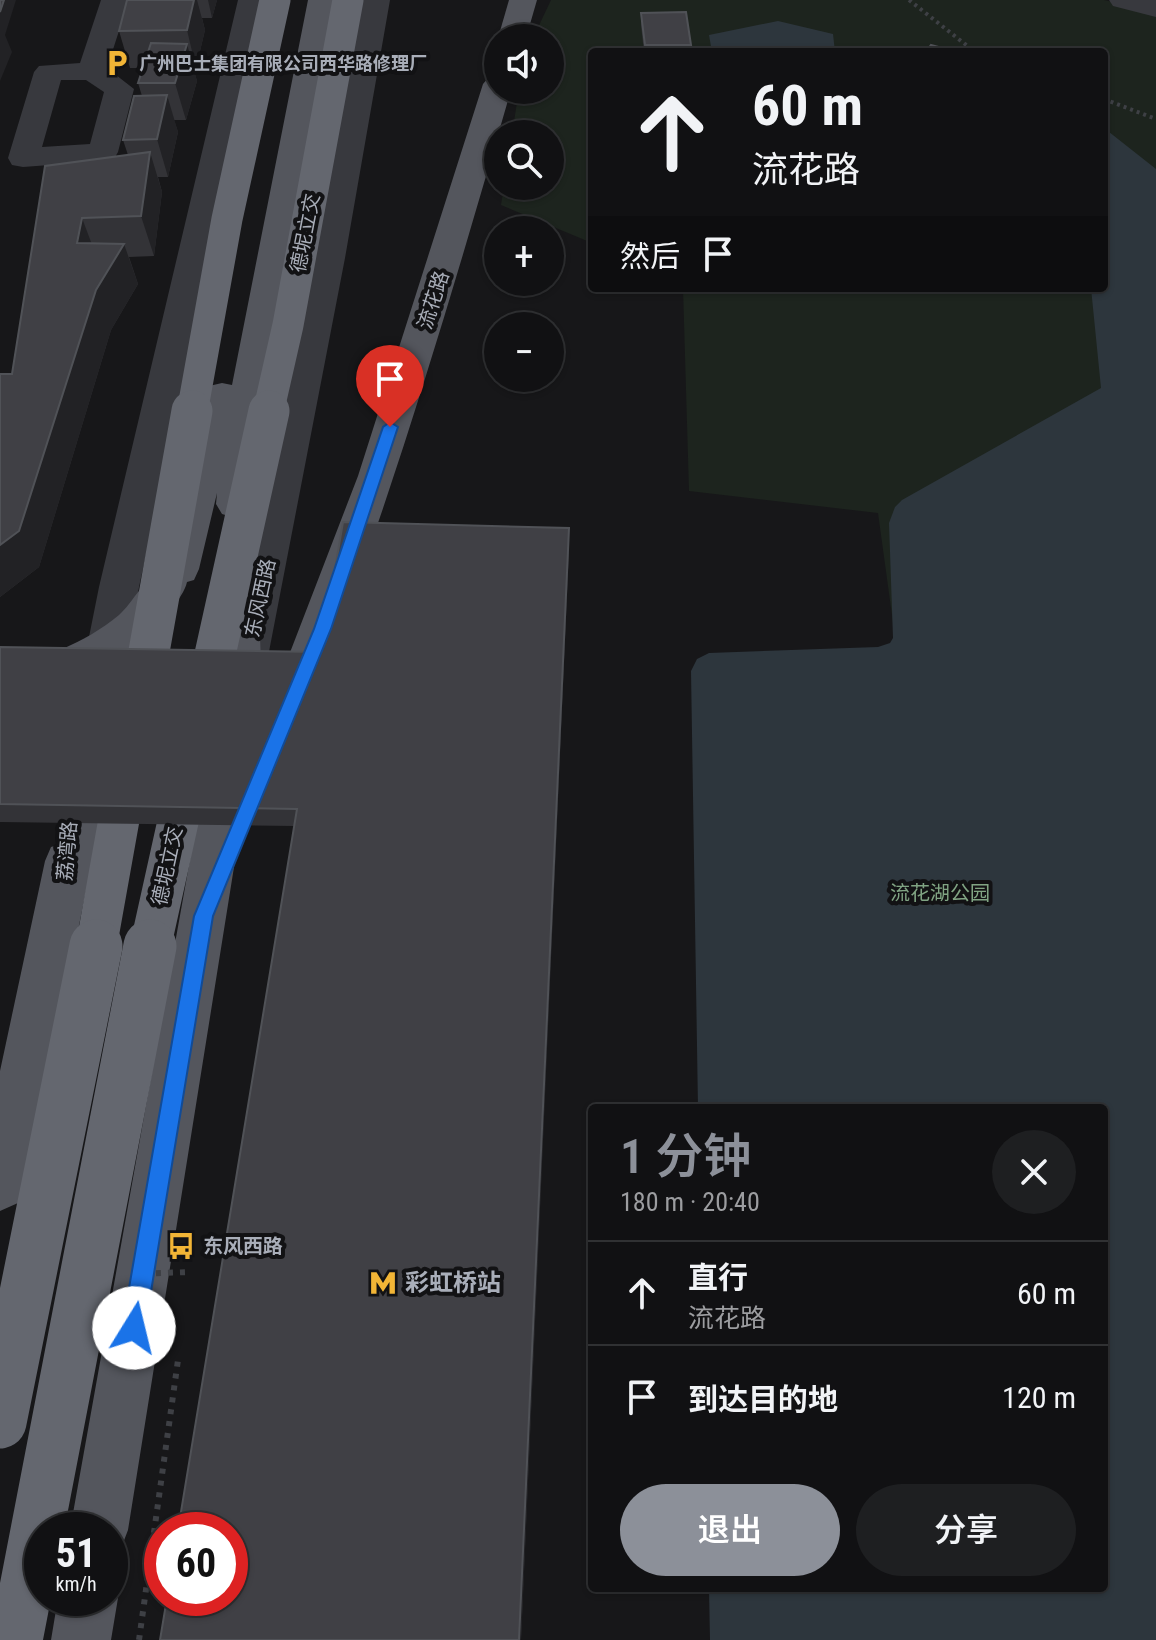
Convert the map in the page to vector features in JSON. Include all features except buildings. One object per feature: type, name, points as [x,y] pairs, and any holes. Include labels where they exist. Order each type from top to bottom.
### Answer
[{"type":"highway","points":[[0,1422],[99,928],[227,219],[275,0]]},
{"type":"highway","name":"德坭立交","points":[[16,1640],[136,1010],[288,325],[348,0]]},
{"type":"main road","points":[[241,692],[235,499],[247,334],[304,0]]},
{"type":"main road","name":"德坭立交","points":[[247,334],[322,0]]},
{"type":"main road","points":[[516,24],[523,0]]},
{"type":"main road","name":"流花路","points":[[204,916],[333,599],[439,283],[492,104]]},
{"type":"main road","points":[[0,1185],[63,891],[184,558],[247,334]]},
{"type":"main road","points":[[0,688],[107,648],[155,607],[184,558]]},
{"type":"main road","name":"东风西路","points":[[102,1512],[241,692]]},
{"type":"main road","name":"荔湾路","points":[[57,784],[71,814],[63,891]]},
{"type":"main road","points":[[81,1640],[85,1616]]},
{"type":"street","points":[[92,71],[115,0]]},
{"type":"street","points":[[63,891],[107,648],[252,0]]},
{"type":"street","name":"东风西路","points":[[241,692],[321,301],[376,0]]},
{"type":"street","points":[[1123,0],[1156,9]]},
{"type":"path","points":[[909,0],[927,11],[970,48]]},
{"type":"path","points":[[1108,101],[1156,119]]},
{"type":"shaded area","name":"流花湖公园","points":[[551,0],[1104,0],[1156,12],[1156,1640],[1108,1592],[1108,1104],[1102,1104],[901,681],[878,513],[689,491],[683,292],[1108,292],[1108,48],[588,48],[588,241],[564,231],[564,216],[527,216],[501,205],[502,200],[564,200],[564,120],[514,120],[517,104],[564,104],[564,24],[540,24]]},
{"type":"shaded area","points":[[778,21],[833,34],[835,48],[711,48],[709,35]]},
{"type":"shaded area","name":"流花湖公园","points":[[1108,131],[1156,169],[1156,1640],[710,1640],[709,1592],[1108,1592],[1108,1104],[698,1104],[691,671],[697,659],[709,653],[878,647],[890,643],[893,638],[889,523],[895,507],[902,500],[1101,388],[1091,292],[1108,292]]},
{"type":"place","name":"广州巴士集团有限公司西华路修理厂","points":[[117,63]]},
{"type":"place","name":"东风西路","points":[[181,1246]]},
{"type":"place","name":"彩虹桥站","points":[[383,1283]]},
{"type":"route","points":[[134,1328],[204,916],[323,629],[390,427]]}]
